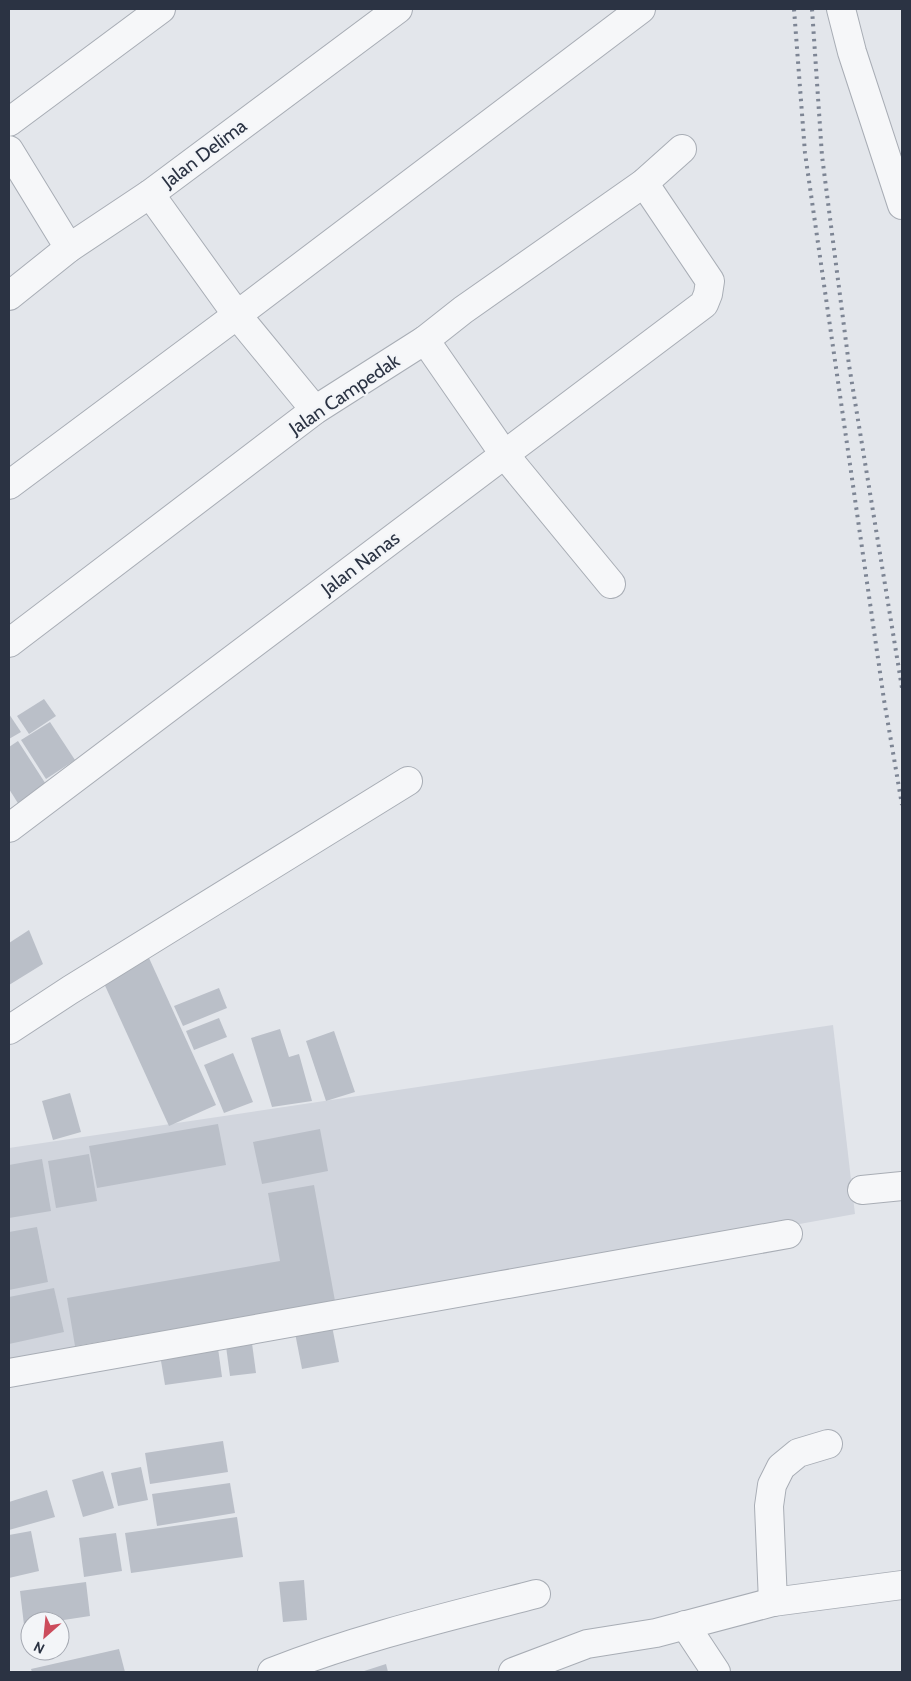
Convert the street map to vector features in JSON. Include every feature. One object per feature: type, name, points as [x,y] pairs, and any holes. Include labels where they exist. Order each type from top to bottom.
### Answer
[{"type":"street","points":[[9,122],[161,9]]},
{"type":"street","name":"Jalan Delima","points":[[9,296],[69,248],[150,194],[398,9]]},
{"type":"street","points":[[9,485],[641,9]]},
{"type":"street","points":[[841,9],[852,52],[902,205]]},
{"type":"street","name":"Jalan Campedak","points":[[9,643],[314,410],[425,340],[463,310],[644,183],[682,149]]},
{"type":"street","points":[[9,150],[69,248]]},
{"type":"street","name":"Jalan Nanas","points":[[9,828],[704,304],[710,281],[644,183]]},
{"type":"street","points":[[150,194],[237,315],[314,410]]},
{"type":"street","points":[[425,340],[504,454],[611,584]]},
{"type":"street","points":[[9,1030],[70,990],[408,781]]},
{"type":"street","points":[[862,1190],[902,1186]]},
{"type":"street","points":[[9,1373],[788,1234]]},
{"type":"street","points":[[773,1602],[769,1506],[772,1485],[781,1467],[798,1453],[828,1444]]},
{"type":"street","points":[[513,1672],[587,1644],[656,1633],[773,1602],[902,1586]]},
{"type":"street","points":[[272,1672],[387,1632],[536,1594]]},
{"type":"street","points":[[686,1625],[716,1672]]},
{"type":"shaded area","points":[[833,1025],[855,1214],[9,1366],[9,1148]]},
{"type":"building","points":[[44,699],[56,716],[29,734],[17,716]]},
{"type":"building","points":[[9,714],[21,732],[9,739]]},
{"type":"building","points":[[50,722],[75,760],[46,779],[21,740]]},
{"type":"building","points":[[18,741],[49,789],[21,808],[9,789],[9,747]]},
{"type":"building","points":[[29,930],[43,964],[9,985],[9,943]]},
{"type":"building","points":[[149,958],[216,1105],[169,1126],[102,979]]},
{"type":"building","points":[[219,988],[227,1008],[183,1026],[174,1006]]},
{"type":"building","points":[[219,1018],[227,1037],[194,1050],[186,1031]]},
{"type":"building","points":[[280,1029],[289,1057],[299,1054],[312,1101],[272,1107],[251,1038]]},
{"type":"building","points":[[334,1031],[355,1092],[326,1101],[306,1041]]},
{"type":"building","points":[[233,1053],[253,1102],[224,1113],[204,1065]]},
{"type":"building","points":[[70,1093],[81,1132],[53,1140],[42,1101]]},
{"type":"building","points":[[218,1124],[226,1165],[97,1188],[89,1146]]},
{"type":"building","points":[[320,1129],[328,1171],[262,1184],[253,1142]]},
{"type":"building","points":[[89,1154],[97,1201],[56,1208],[48,1161]]},
{"type":"building","points":[[42,1159],[51,1211],[9,1218],[9,1165]]},
{"type":"building","points":[[314,1185],[335,1301],[75,1346],[67,1298],[280,1261],[268,1193]]},
{"type":"building","points":[[37,1227],[48,1282],[9,1290],[9,1232]]},
{"type":"building","points":[[54,1288],[64,1332],[9,1344],[9,1297]]},
{"type":"building","points":[[332,1326],[339,1362],[302,1369],[295,1333]]},
{"type":"building","points":[[251,1336],[256,1373],[230,1376],[225,1339]]},
{"type":"building","points":[[217,1341],[222,1377],[165,1385],[159,1349]]},
{"type":"building","points":[[223,1441],[228,1472],[150,1484],[145,1453]]},
{"type":"building","points":[[141,1467],[148,1500],[118,1506],[111,1473]]},
{"type":"building","points":[[103,1471],[114,1508],[83,1517],[72,1480]]},
{"type":"building","points":[[230,1483],[235,1513],[157,1526],[152,1494]]},
{"type":"building","points":[[47,1490],[55,1517],[9,1530],[9,1502]]},
{"type":"building","points":[[237,1517],[243,1557],[131,1573],[125,1533]]},
{"type":"building","points":[[31,1531],[39,1571],[9,1578],[9,1535]]},
{"type":"building","points":[[116,1533],[122,1571],[84,1577],[79,1538]]},
{"type":"building","points":[[304,1580],[307,1620],[283,1622],[279,1582]]},
{"type":"building","points":[[86,1582],[90,1616],[70,1619],[70,1611],[22,1611],[20,1591]]},
{"type":"building","points":[[119,1649],[125,1672],[32,1672],[31,1669]]},
{"type":"building","points":[[386,1664],[388,1672],[361,1672]]},
{"type":"railway","points":[[794,9],[805,153],[884,700],[902,805]]},
{"type":"railway","points":[[812,9],[822,156],[849,365],[902,688]]}]
